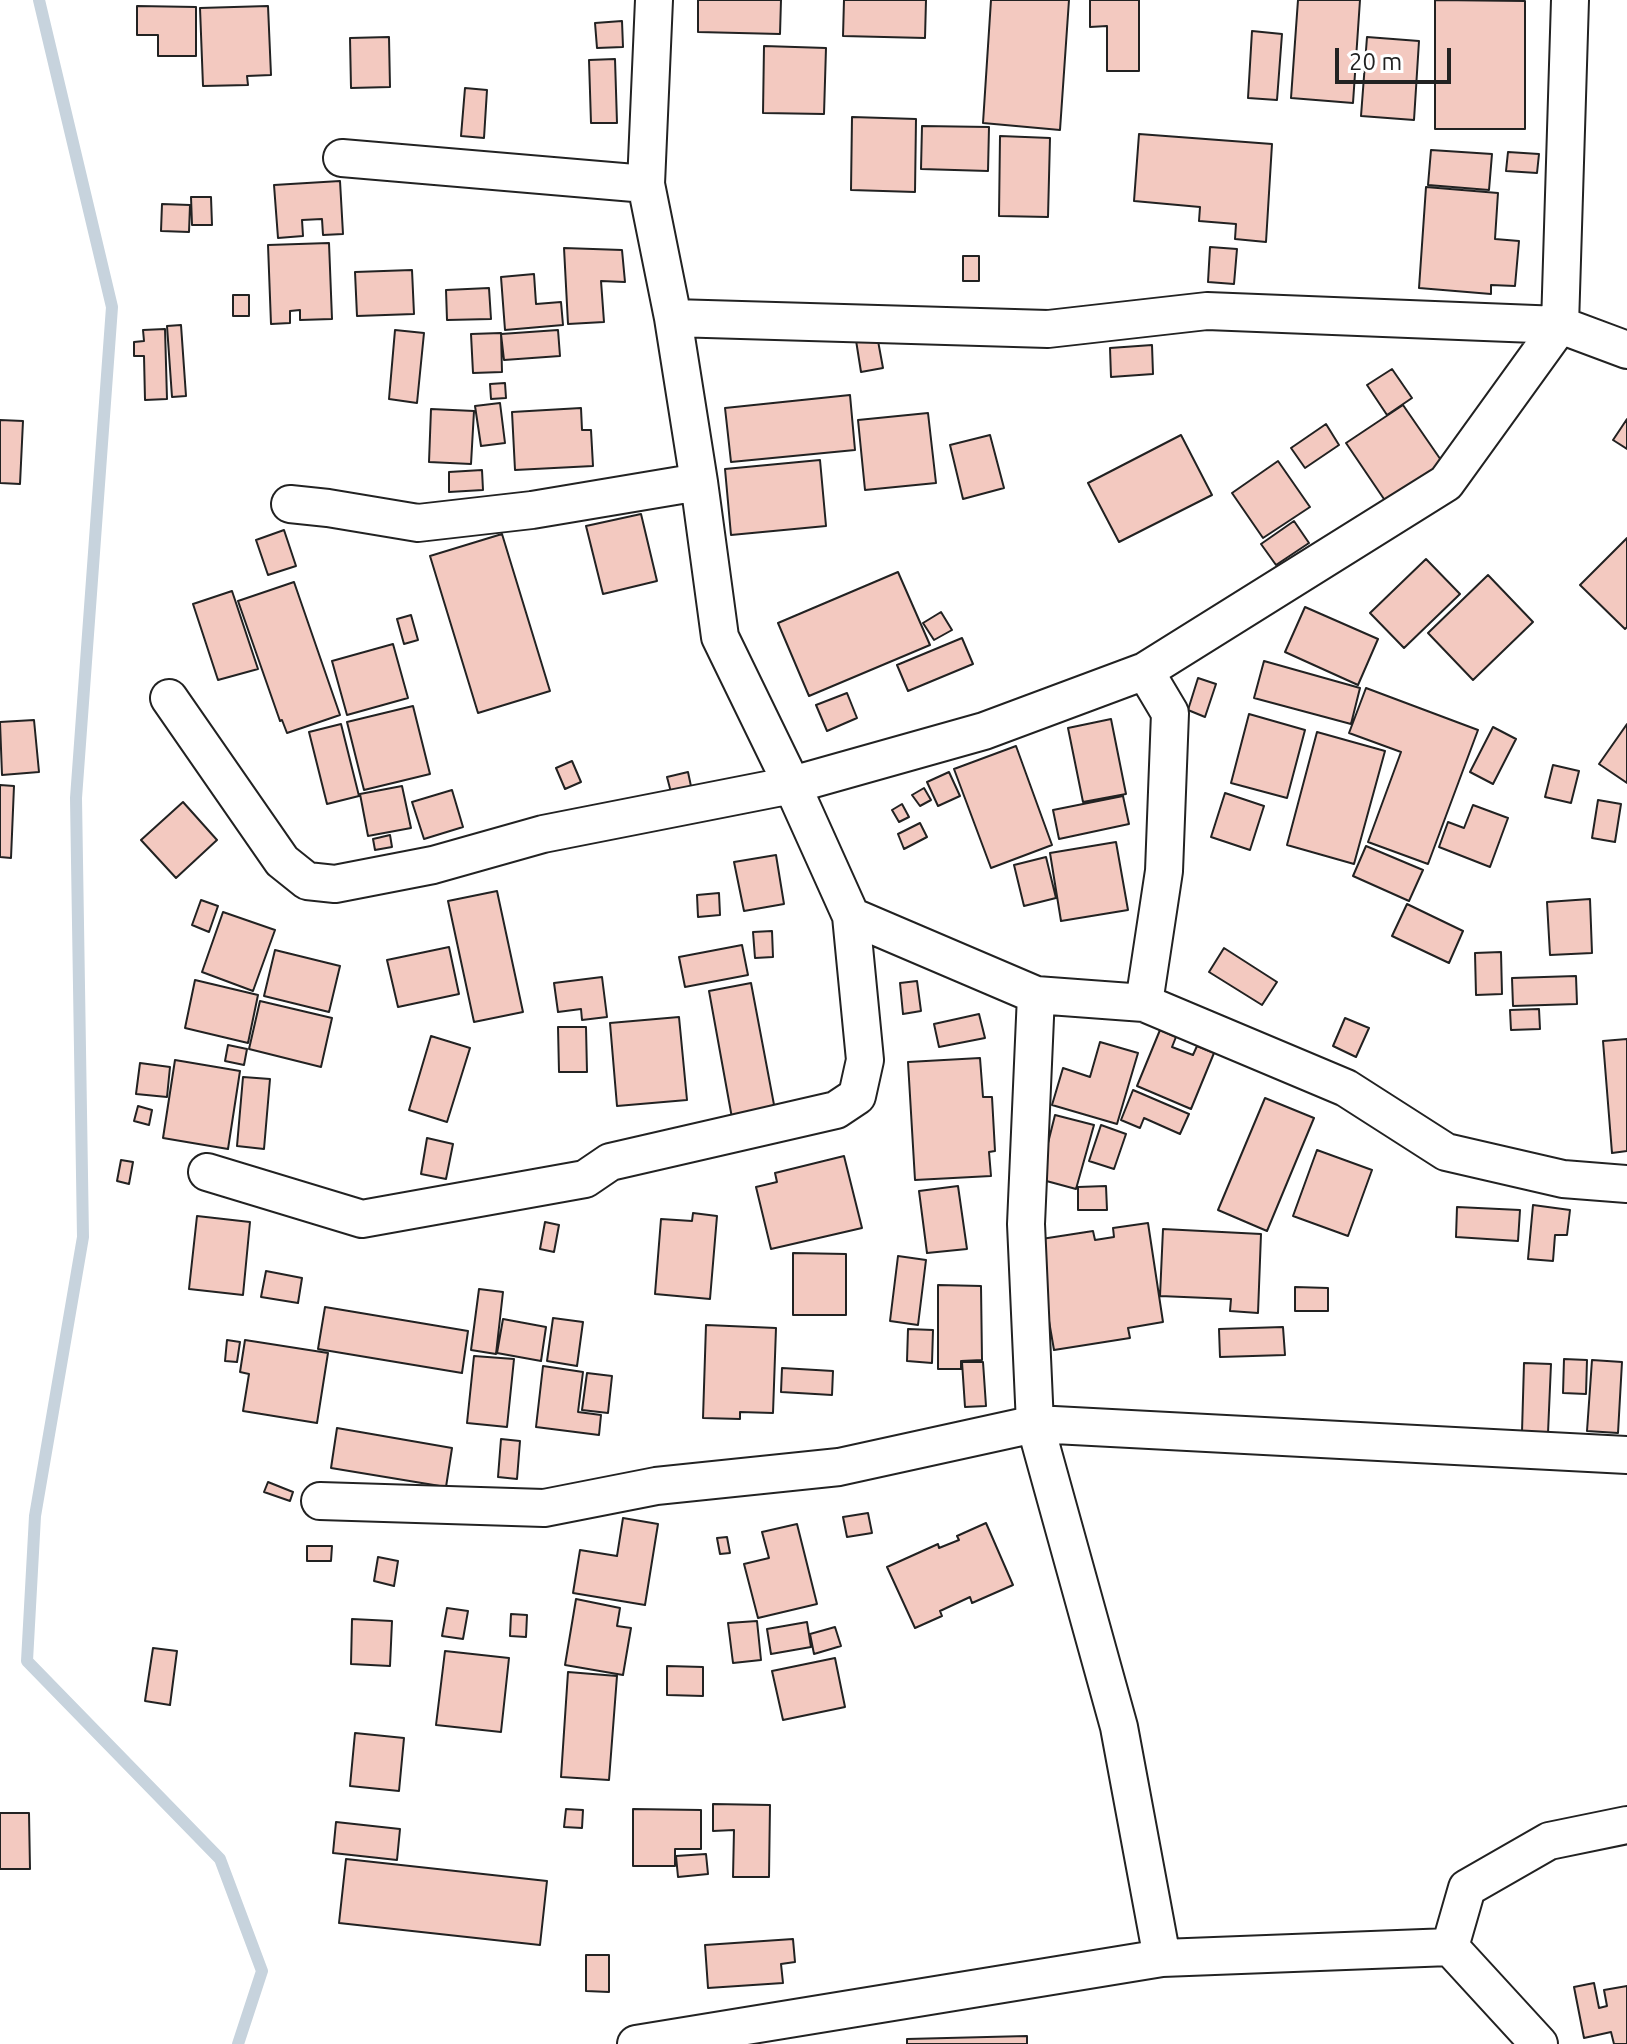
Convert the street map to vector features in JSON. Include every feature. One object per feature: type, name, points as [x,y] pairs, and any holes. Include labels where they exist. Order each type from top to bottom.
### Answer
[{"type":"street","points":[[207,1172],[362,1219],[585,1179],[610,1162],[836,1110],[857,1096],[865,1060],[851,916],[720,637],[673,318],[646,184],[654,0]]},
{"type":"street","points":[[169,698],[282,861],[307,881],[335,884],[419,868],[543,834],[792,785],[984,731],[1145,671],[1446,483],[1560,325],[1570,0]]},
{"type":"street","points":[[342,158],[646,184]]},
{"type":"street","points":[[673,318],[1048,329],[1207,311],[1560,325],[1627,350]]},
{"type":"street","points":[[290,504],[418,523],[532,510],[699,482]]},
{"type":"street","points":[[1144,1003],[1164,871],[1170,713],[1145,671]]},
{"type":"street","points":[[851,916],[1036,995],[1144,1003],[1346,1088],[1446,1152],[1563,1179],[1627,1184]]},
{"type":"street","points":[[1036,995],[1026,1224],[1035,1424],[1119,1727],[1162,1958]]},
{"type":"street","points":[[320,1501],[544,1508],[656,1486],[839,1467],[1035,1424],[1627,1455]]},
{"type":"street","points":[[1450,1947],[1467,1888],[1549,1841],[1627,1825]]},
{"type":"street","points":[[636,2044],[1162,1958],[1450,1947],[1539,2044]]},
{"type":"building","points":[[698,0],[781,0],[780,34],[698,32]]},
{"type":"building","points":[[844,0],[926,0],[925,38],[843,36]]},
{"type":"building","points":[[991,0],[1069,0],[1060,130],[983,123]]},
{"type":"building","points":[[1090,0],[1139,0],[1139,71],[1107,71],[1107,26],[1090,27]]},
{"type":"building","points":[[1298,0],[1360,0],[1353,103],[1291,98]]},
{"type":"building","points":[[1435,0],[1525,1],[1525,129],[1435,129]]},
{"type":"building","points":[[137,6],[196,7],[196,56],[158,56],[158,35],[137,35]]},
{"type":"building","points":[[268,6],[271,75],[247,76],[248,85],[203,86],[200,8]]},
{"type":"building","points":[[622,21],[623,47],[597,48],[595,23]]},
{"type":"building","points":[[1252,31],[1282,34],[1277,100],[1248,98]]},
{"type":"building","points":[[389,37],[390,87],[351,88],[350,38]]},
{"type":"building","points":[[1367,37],[1419,41],[1414,120],[1361,116]]},
{"type":"building","points":[[764,46],[826,48],[824,114],[763,113]]},
{"type":"building","points":[[615,59],[617,123],[591,123],[589,60]]},
{"type":"building","points":[[465,88],[487,90],[484,138],[461,136]]},
{"type":"building","points":[[852,117],[916,119],[915,192],[851,190]]},
{"type":"building","points":[[922,126],[989,127],[988,171],[921,169]]},
{"type":"building","points":[[1139,134],[1272,144],[1266,242],[1235,239],[1236,224],[1199,221],[1200,207],[1134,201]]},
{"type":"building","points":[[1000,136],[1050,138],[1048,217],[999,216]]},
{"type":"building","points":[[1431,150],[1492,154],[1489,190],[1428,185]]},
{"type":"building","points":[[1508,152],[1539,154],[1537,173],[1506,171]]},
{"type":"building","points":[[340,181],[343,234],[323,235],[322,219],[302,220],[303,236],[278,238],[274,185]]},
{"type":"building","points":[[1426,187],[1498,193],[1495,239],[1519,241],[1515,286],[1491,285],[1491,294],[1419,288]]},
{"type":"building","points":[[191,197],[211,197],[212,225],[192,225]]},
{"type":"building","points":[[162,204],[190,205],[189,232],[161,231]]},
{"type":"building","points":[[329,243],[332,319],[300,320],[300,310],[290,311],[290,323],[271,324],[268,245]]},
{"type":"building","points":[[1210,247],[1237,249],[1234,284],[1208,282]]},
{"type":"building","points":[[564,248],[622,250],[625,282],[601,281],[604,322],[568,324]]},
{"type":"building","points":[[963,256],[979,256],[979,281],[963,281]]},
{"type":"building","points":[[412,270],[414,314],[357,316],[355,272]]},
{"type":"building","points":[[534,274],[536,304],[561,302],[563,325],[505,330],[501,277]]},
{"type":"building","points":[[489,288],[491,319],[447,320],[446,290]]},
{"type":"building","points":[[233,295],[249,295],[249,316],[233,316]]},
{"type":"building","points":[[181,325],[186,396],[172,397],[167,326]]},
{"type":"building","points":[[165,329],[167,399],[145,400],[144,356],[134,356],[134,342],[144,341],[143,330]]},
{"type":"building","points":[[395,330],[424,333],[417,403],[389,399]]},
{"type":"building","points":[[558,330],[560,356],[504,360],[501,334]]},
{"type":"building","points":[[876,330],[883,368],[861,372],[855,334]]},
{"type":"building","points":[[501,333],[502,372],[473,373],[471,334]]},
{"type":"building","points":[[1152,345],[1153,374],[1111,377],[1110,348]]},
{"type":"building","points":[[1392,369],[1412,398],[1387,415],[1367,385]]},
{"type":"building","points":[[505,383],[506,398],[491,399],[490,384]]},
{"type":"building","points":[[850,395],[855,450],[731,462],[725,408]]},
{"type":"building","points":[[500,403],[505,443],[481,446],[475,406]]},
{"type":"building","points":[[1403,405],[1443,463],[1386,502],[1346,443]]},
{"type":"building","points":[[581,408],[582,430],[591,430],[593,466],[515,470],[512,412]]},
{"type":"building","points":[[431,409],[474,411],[471,464],[429,462]]},
{"type":"building","points":[[928,413],[936,483],[865,490],[858,420]]},
{"type":"building","points":[[1627,419],[1627,449],[1613,440]]},
{"type":"building","points":[[0,420],[23,421],[20,484],[0,483]]},
{"type":"building","points":[[1326,424],[1339,445],[1305,468],[1291,448]]},
{"type":"building","points":[[990,435],[1004,488],[963,499],[950,445]]},
{"type":"building","points":[[1181,435],[1212,495],[1119,542],[1088,483]]},
{"type":"building","points":[[820,460],[826,526],[731,535],[725,469]]},
{"type":"building","points":[[1278,461],[1310,507],[1263,538],[1232,493]]},
{"type":"building","points":[[482,470],[483,490],[449,492],[449,472]]},
{"type":"building","points":[[641,514],[657,581],[603,594],[586,526]]},
{"type":"building","points":[[1294,521],[1309,543],[1276,565],[1261,544]]},
{"type":"building","points":[[284,530],[296,566],[268,575],[256,540]]},
{"type":"building","points":[[502,534],[550,691],[478,713],[430,556]]},
{"type":"building","points":[[1627,538],[1627,627],[1625,629],[1580,585]]},
{"type":"building","points":[[1426,559],[1460,594],[1404,648],[1370,613]]},
{"type":"building","points":[[898,572],[930,645],[809,696],[778,623]]},
{"type":"building","points":[[1488,575],[1533,622],[1473,680],[1428,633]]},
{"type":"building","points":[[294,582],[340,715],[287,733],[238,601]]},
{"type":"building","points":[[232,591],[258,669],[218,680],[193,604]]},
{"type":"building","points":[[1305,607],[1378,639],[1358,685],[1285,652]]},
{"type":"building","points":[[941,612],[952,630],[934,640],[923,623]]},
{"type":"building","points":[[411,615],[418,640],[404,644],[397,619]]},
{"type":"building","points":[[962,638],[973,664],[908,691],[897,665]]},
{"type":"building","points":[[393,644],[408,698],[347,715],[332,661]]},
{"type":"building","points":[[1264,661],[1360,688],[1351,724],[1254,698]]},
{"type":"building","points":[[1198,678],[1216,684],[1205,717],[1188,710]]},
{"type":"building","points":[[1366,688],[1478,730],[1428,864],[1368,842],[1401,752],[1349,733]]},
{"type":"building","points":[[847,693],[857,718],[827,731],[816,705]]},
{"type":"building","points":[[413,706],[430,774],[364,790],[347,722]]},
{"type":"building","points":[[1249,714],[1305,730],[1287,798],[1231,783]]},
{"type":"building","points":[[1111,719],[1126,794],[1083,802],[1068,728]]},
{"type":"building","points":[[34,720],[39,772],[2,775],[0,722]]},
{"type":"building","points":[[341,724],[359,796],[327,804],[309,732]]},
{"type":"building","points":[[1627,724],[1627,783],[1599,764]]},
{"type":"building","points":[[1493,727],[1516,739],[1493,784],[1470,772]]},
{"type":"building","points":[[1317,732],[1385,751],[1354,864],[1287,845]]},
{"type":"building","points":[[1016,746],[1052,845],[991,868],[954,769]]},
{"type":"building","points":[[572,761],[581,782],[565,789],[556,768]]},
{"type":"building","points":[[1553,765],[1579,771],[1571,803],[1545,797]]},
{"type":"building","points":[[688,772],[692,791],[672,796],[667,777]]},
{"type":"building","points":[[949,772],[960,796],[938,806],[927,782]]},
{"type":"building","points":[[0,785],[14,786],[11,858],[0,857]]},
{"type":"building","points":[[402,786],[411,828],[368,836],[360,794]]},
{"type":"building","points":[[924,788],[931,800],[920,806],[912,795]]},
{"type":"building","points":[[452,790],[463,827],[424,839],[412,802]]},
{"type":"building","points":[[1225,793],[1264,806],[1250,850],[1211,837]]},
{"type":"building","points":[[1123,796],[1129,824],[1059,839],[1053,810]]},
{"type":"building","points":[[1598,800],[1621,804],[1615,842],[1592,838]]},
{"type":"building","points":[[183,802],[217,840],[176,878],[141,840]]},
{"type":"building","points":[[902,804],[909,817],[899,822],[892,810]]},
{"type":"building","points":[[1473,805],[1508,818],[1490,867],[1439,847],[1448,822],[1464,828]]},
{"type":"building","points":[[920,823],[927,837],[904,849],[898,834]]},
{"type":"building","points":[[390,835],[392,847],[375,850],[373,839]]},
{"type":"building","points":[[1116,842],[1128,910],[1061,921],[1050,853]]},
{"type":"building","points":[[1366,846],[1423,870],[1409,901],[1353,876]]},
{"type":"building","points":[[776,855],[784,904],[744,911],[734,862]]},
{"type":"building","points":[[1046,857],[1056,898],[1024,906],[1014,865]]},
{"type":"building","points":[[497,891],[523,1012],[474,1022],[448,901]]},
{"type":"building","points":[[719,893],[720,915],[698,917],[697,895]]},
{"type":"building","points":[[1590,899],[1592,953],[1550,955],[1547,902]]},
{"type":"building","points":[[201,900],[218,906],[209,932],[192,925]]},
{"type":"building","points":[[1407,904],[1463,931],[1449,963],[1392,936]]},
{"type":"building","points":[[223,912],[275,930],[253,991],[202,972]]},
{"type":"building","points":[[772,931],[773,957],[755,958],[753,932]]},
{"type":"building","points":[[742,945],[748,975],[685,987],[679,957]]},
{"type":"building","points":[[449,947],[459,994],[398,1007],[387,960]]},
{"type":"building","points":[[1224,948],[1277,982],[1262,1005],[1209,972]]},
{"type":"building","points":[[275,950],[340,966],[329,1012],[264,996]]},
{"type":"building","points":[[1501,952],[1502,994],[1476,995],[1475,953]]},
{"type":"building","points":[[1576,976],[1577,1004],[1513,1006],[1512,978]]},
{"type":"building","points":[[602,977],[607,1017],[582,1020],[581,1009],[558,1012],[554,983]]},
{"type":"building","points":[[195,980],[258,995],[248,1043],[185,1028]]},
{"type":"building","points":[[917,981],[921,1011],[903,1014],[900,983]]},
{"type":"building","points":[[751,983],[775,1110],[732,1118],[709,991]]},
{"type":"building","points":[[260,1001],[332,1018],[321,1067],[249,1049]]},
{"type":"building","points":[[1539,1009],[1540,1029],[1511,1030],[1510,1010]]},
{"type":"building","points":[[979,1014],[985,1038],[939,1047],[934,1024]]},
{"type":"building","points":[[679,1017],[687,1100],[617,1106],[610,1023]]},
{"type":"building","points":[[1345,1018],[1369,1028],[1356,1057],[1333,1046]]},
{"type":"building","points":[[558,1027],[586,1027],[587,1072],[559,1072]]},
{"type":"building","points":[[1160,1030],[1176,1037],[1172,1047],[1193,1055],[1197,1046],[1214,1053],[1191,1109],[1137,1086]]},
{"type":"building","points":[[431,1036],[470,1048],[447,1122],[409,1110]]},
{"type":"building","points":[[1627,1039],[1627,1151],[1612,1153],[1603,1041]]},
{"type":"building","points":[[1100,1042],[1138,1053],[1117,1124],[1052,1105],[1063,1068],[1090,1077]]},
{"type":"building","points":[[228,1045],[247,1049],[244,1065],[225,1061]]},
{"type":"building","points":[[980,1058],[983,1097],[992,1097],[995,1151],[989,1152],[991,1176],[915,1180],[908,1062]]},
{"type":"building","points":[[175,1060],[240,1071],[228,1149],[163,1138]]},
{"type":"building","points":[[140,1063],[170,1067],[167,1097],[136,1094]]},
{"type":"building","points":[[243,1077],[270,1079],[264,1149],[237,1146]]},
{"type":"building","points":[[1133,1090],[1189,1114],[1180,1134],[1144,1118],[1140,1128],[1121,1120]]},
{"type":"building","points":[[1265,1098],[1314,1118],[1267,1231],[1218,1210]]},
{"type":"building","points":[[138,1106],[152,1110],[149,1125],[134,1121]]},
{"type":"building","points":[[1055,1115],[1094,1125],[1076,1189],[1039,1179]]},
{"type":"building","points":[[1101,1125],[1126,1134],[1114,1169],[1089,1161]]},
{"type":"building","points":[[427,1138],[453,1144],[446,1179],[421,1174]]},
{"type":"building","points":[[1317,1150],[1372,1170],[1348,1236],[1293,1216]]},
{"type":"building","points":[[844,1156],[862,1228],[771,1249],[756,1187],[777,1182],[775,1173]]},
{"type":"building","points":[[121,1160],[133,1162],[129,1184],[117,1181]]},
{"type":"building","points":[[958,1186],[967,1249],[927,1253],[919,1191]]},
{"type":"building","points":[[1106,1186],[1107,1210],[1078,1210],[1078,1187]]},
{"type":"building","points":[[1533,1205],[1570,1210],[1567,1235],[1555,1235],[1553,1261],[1528,1259]]},
{"type":"building","points":[[1457,1207],[1520,1210],[1518,1241],[1456,1237]]},
{"type":"building","points":[[693,1213],[717,1216],[710,1299],[655,1294],[661,1219],[692,1221]]},
{"type":"building","points":[[197,1216],[250,1222],[243,1295],[189,1289]]},
{"type":"building","points":[[545,1222],[559,1225],[554,1252],[540,1249]]},
{"type":"building","points":[[1148,1223],[1163,1322],[1128,1328],[1130,1338],[1054,1350],[1035,1240],[1093,1231],[1095,1240],[1114,1237],[1113,1228]]},
{"type":"building","points":[[1163,1229],[1261,1234],[1258,1313],[1230,1311],[1231,1299],[1160,1296]]},
{"type":"building","points":[[793,1253],[846,1254],[846,1315],[793,1315]]},
{"type":"building","points":[[898,1256],[926,1260],[918,1325],[890,1321]]},
{"type":"building","points":[[266,1271],[302,1278],[298,1303],[261,1297]]},
{"type":"building","points":[[938,1285],[981,1286],[982,1360],[961,1361],[961,1369],[938,1369]]},
{"type":"building","points":[[1295,1287],[1328,1288],[1328,1311],[1295,1311]]},
{"type":"building","points":[[479,1289],[503,1292],[496,1354],[471,1350]]},
{"type":"building","points":[[325,1307],[468,1331],[462,1373],[318,1349]]},
{"type":"building","points":[[553,1318],[583,1322],[577,1366],[547,1361]]},
{"type":"building","points":[[503,1319],[546,1327],[541,1361],[497,1353]]},
{"type":"building","points":[[706,1325],[776,1328],[773,1413],[740,1412],[740,1419],[703,1418]]},
{"type":"building","points":[[1283,1327],[1285,1355],[1220,1357],[1219,1329]]},
{"type":"building","points":[[908,1329],[933,1330],[932,1363],[907,1361]]},
{"type":"building","points":[[227,1340],[240,1342],[237,1362],[225,1361]]},
{"type":"building","points":[[245,1340],[328,1353],[317,1423],[243,1411],[249,1374],[240,1372]]},
{"type":"building","points":[[474,1356],[514,1359],[507,1427],[467,1423]]},
{"type":"building","points":[[1564,1359],[1587,1360],[1586,1394],[1563,1393]]},
{"type":"building","points":[[1592,1360],[1622,1362],[1618,1433],[1587,1431]]},
{"type":"building","points":[[962,1362],[983,1362],[986,1406],[965,1407]]},
{"type":"building","points":[[1524,1363],[1551,1364],[1548,1433],[1522,1432]]},
{"type":"building","points":[[543,1366],[583,1372],[578,1412],[601,1415],[599,1435],[536,1427]]},
{"type":"building","points":[[782,1368],[833,1371],[832,1395],[781,1392]]},
{"type":"building","points":[[587,1373],[612,1376],[608,1413],[582,1410]]},
{"type":"building","points":[[337,1428],[452,1448],[446,1487],[331,1468]]},
{"type":"building","points":[[501,1439],[520,1441],[517,1479],[498,1477]]},
{"type":"building","points":[[268,1482],[293,1492],[290,1501],[264,1492]]},
{"type":"building","points":[[868,1513],[872,1533],[847,1537],[843,1517]]},
{"type":"building","points":[[623,1518],[658,1524],[645,1605],[573,1593],[580,1550],[617,1556]]},
{"type":"building","points":[[986,1523],[1013,1585],[972,1603],[970,1597],[940,1611],[942,1616],[915,1628],[887,1567],[938,1544],[939,1548],[959,1540],[957,1536]]},
{"type":"building","points":[[797,1524],[817,1604],[758,1618],[744,1564],[769,1558],[762,1532]]},
{"type":"building","points":[[727,1537],[730,1553],[720,1554],[717,1538]]},
{"type":"building","points":[[307,1546],[332,1546],[331,1561],[307,1561]]},
{"type":"building","points":[[378,1557],[398,1561],[394,1586],[374,1581]]},
{"type":"building","points":[[576,1599],[620,1608],[617,1626],[631,1628],[623,1675],[565,1665]]},
{"type":"building","points":[[447,1608],[468,1611],[463,1639],[442,1636]]},
{"type":"building","points":[[511,1614],[527,1615],[526,1637],[510,1636]]},
{"type":"building","points":[[352,1619],[392,1621],[390,1666],[351,1664]]},
{"type":"building","points":[[757,1621],[761,1660],[733,1663],[728,1623]]},
{"type":"building","points":[[807,1622],[811,1647],[771,1654],[767,1629]]},
{"type":"building","points":[[835,1627],[841,1646],[814,1654],[810,1634]]},
{"type":"building","points":[[153,1648],[177,1651],[170,1705],[145,1701]]},
{"type":"building","points":[[445,1651],[509,1658],[501,1732],[436,1725]]},
{"type":"building","points":[[835,1658],[845,1707],[783,1720],[772,1671]]},
{"type":"building","points":[[667,1666],[703,1667],[703,1696],[667,1695]]},
{"type":"building","points":[[568,1672],[617,1676],[609,1780],[561,1777]]},
{"type":"building","points":[[355,1733],[404,1738],[399,1791],[350,1786]]},
{"type":"building","points":[[713,1804],[770,1805],[769,1877],[733,1877],[734,1830],[713,1831]]},
{"type":"building","points":[[566,1809],[583,1810],[582,1828],[564,1827]]},
{"type":"building","points":[[633,1809],[701,1810],[701,1849],[675,1849],[675,1866],[633,1866]]},
{"type":"building","points":[[0,1813],[29,1813],[30,1869],[0,1869]]},
{"type":"building","points":[[336,1822],[400,1829],[397,1860],[333,1853]]},
{"type":"building","points":[[706,1854],[708,1874],[678,1877],[676,1856]]},
{"type":"building","points":[[346,1859],[547,1881],[540,1945],[339,1923]]},
{"type":"building","points":[[793,1939],[795,1962],[781,1964],[783,1983],[708,1988],[705,1945]]},
{"type":"building","points":[[586,1955],[609,1955],[609,1992],[586,1991]]},
{"type":"building","points":[[1594,1983],[1599,2008],[1607,2006],[1604,1990],[1627,1986],[1627,2044],[1614,2044],[1611,2032],[1584,2038],[1574,1987]]},
{"type":"building","points":[[1027,2036],[1027,2044],[907,2044],[907,2039]]},
{"type":"waterway","points":[[39,0],[112,307],[76,798],[83,1237],[35,1516],[27,1661],[220,1859],[262,1971],[238,2044]]}]
